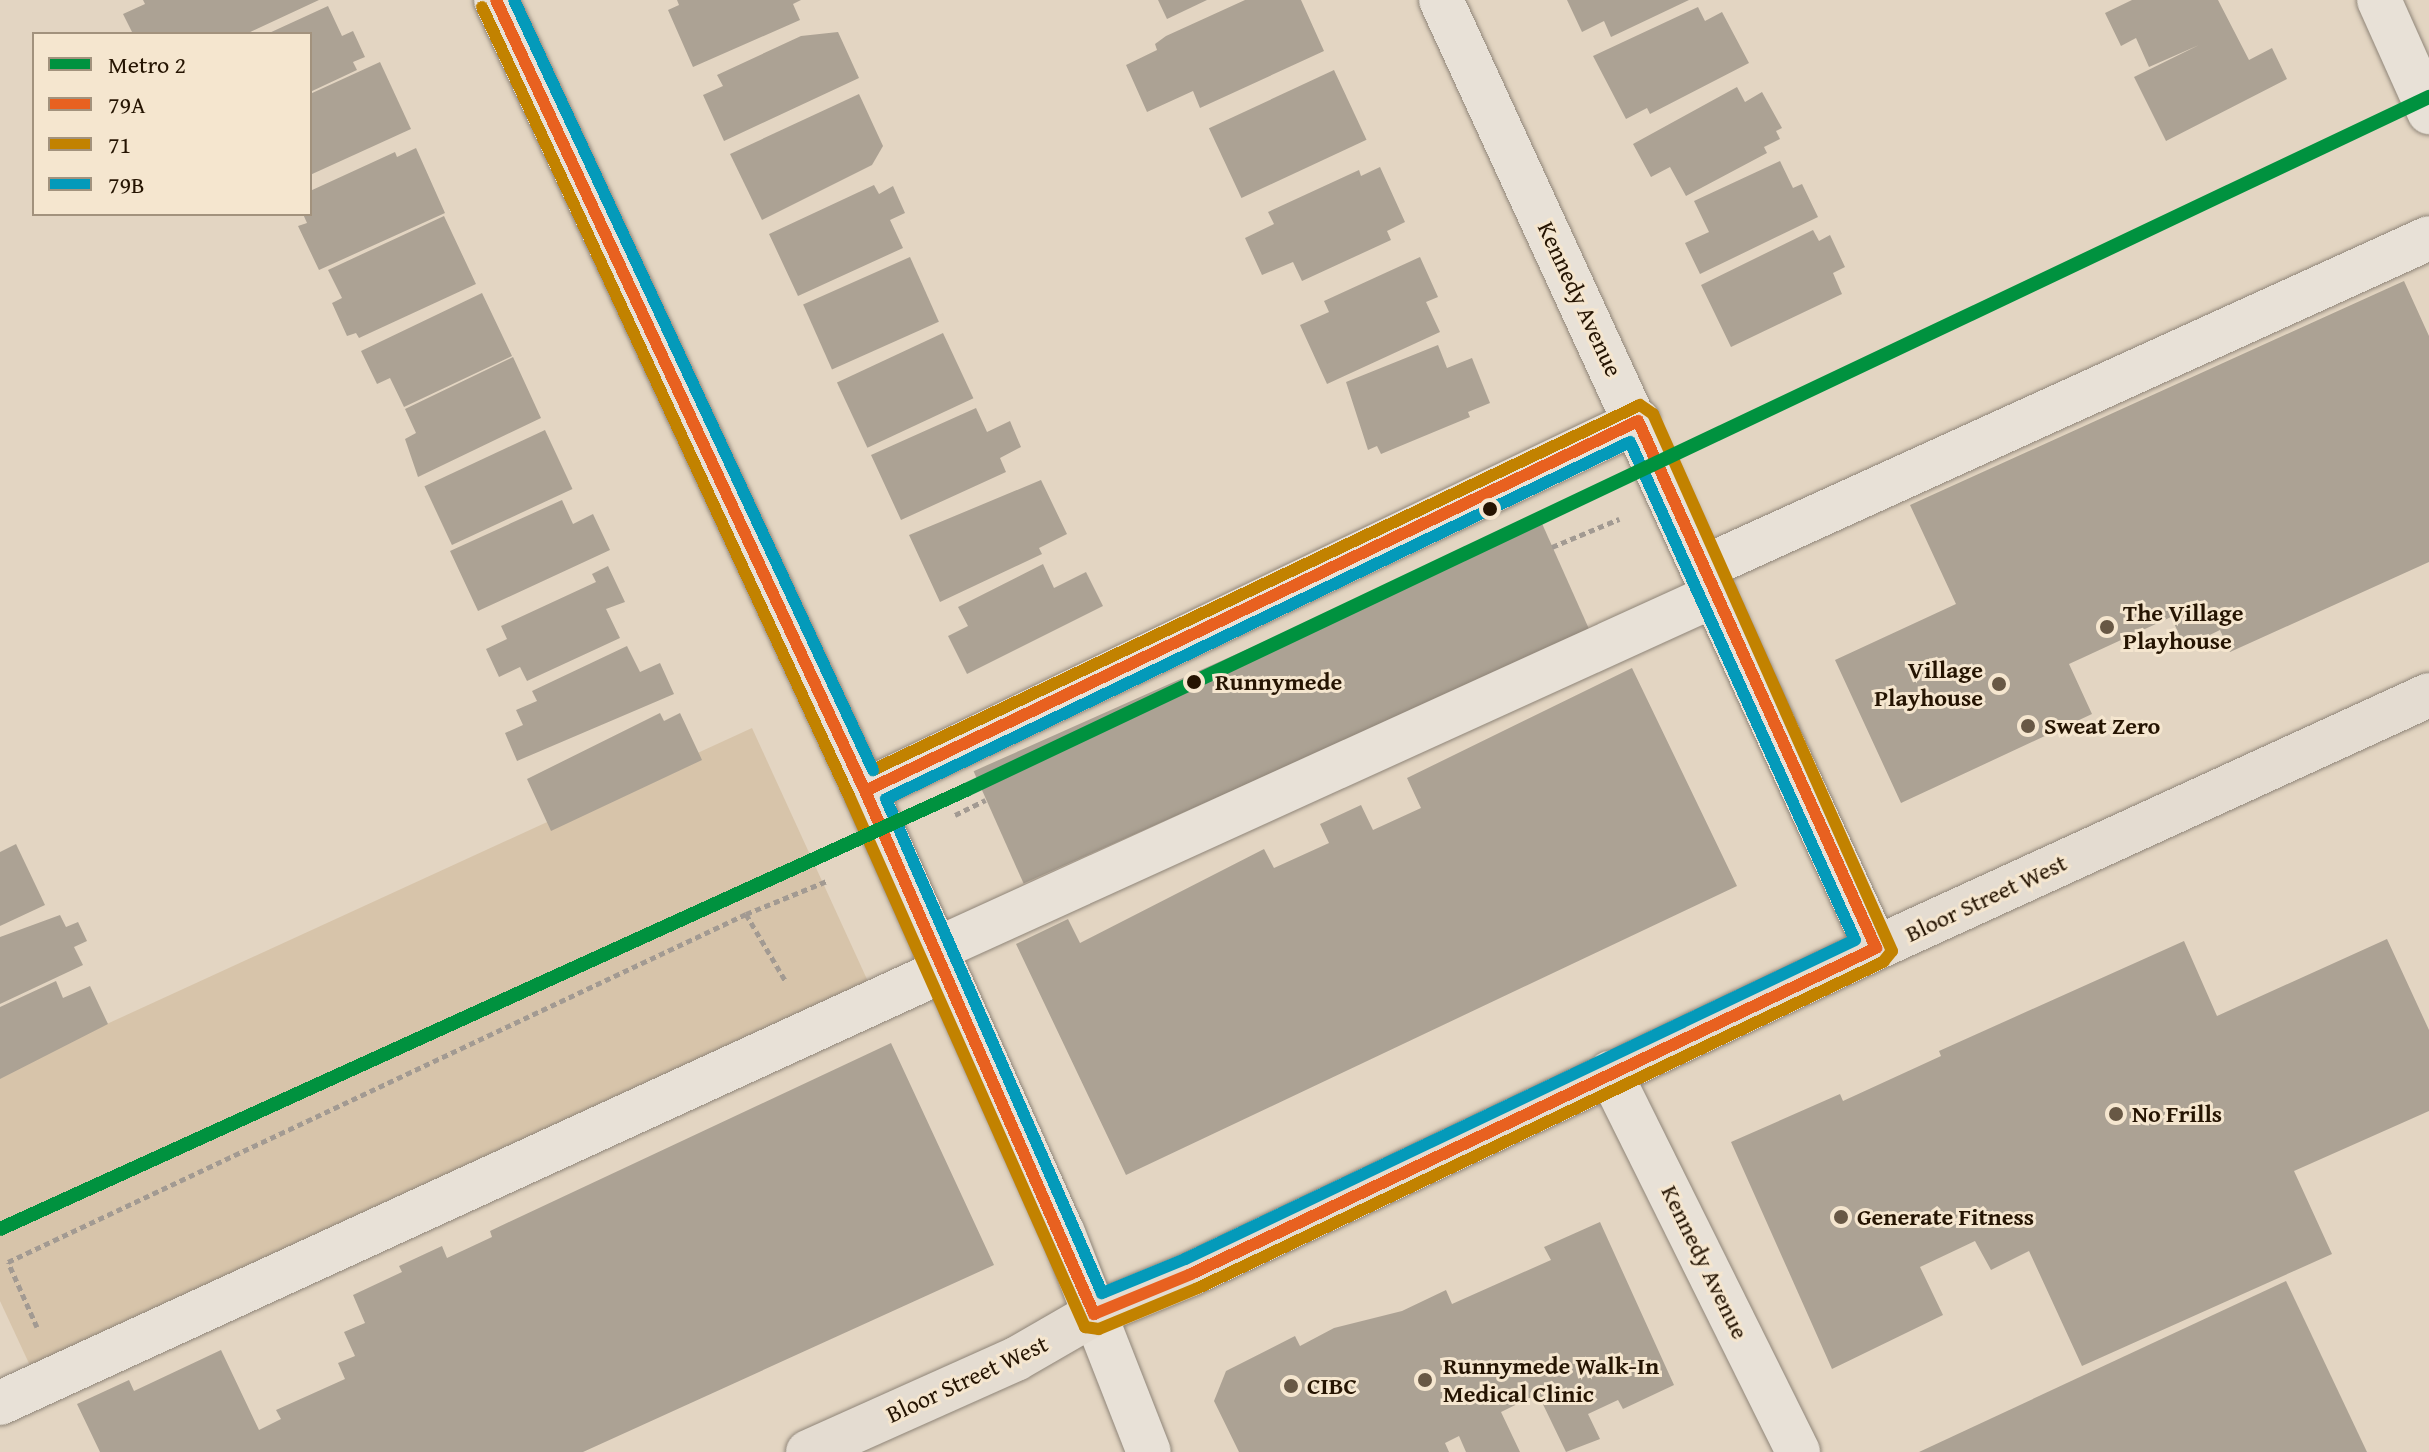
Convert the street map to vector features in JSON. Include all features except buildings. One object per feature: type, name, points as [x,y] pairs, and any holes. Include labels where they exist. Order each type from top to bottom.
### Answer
[{"type":"main road","name":"Bloor Street West","points":[[808,1452],[1016,1359],[1094,1314],[1191,1274],[1876,948],[2429,695]]},
{"type":"street","points":[[496,0],[865,791],[1094,1314],[1149,1452]]},
{"type":"street","name":"Kennedy Avenue","points":[[1441,0],[1638,421],[1876,948]]},
{"type":"street","points":[[2379,0],[2429,112]]},
{"type":"street","points":[[0,1403],[59,1373],[815,1031],[939,960],[1709,582],[2429,238]]},
{"type":"street","points":[[865,791],[1638,421]]},
{"type":"street","name":"Kennedy Avenue","points":[[1610,1073],[1798,1452]]},
{"type":"path","points":[[1552,547],[1671,497]]},
{"type":"path","points":[[955,815],[986,800]]},
{"type":"path","points":[[59,1373],[8,1262],[746,914],[827,881]]},
{"type":"path","points":[[746,914],[815,1031]]},
{"type":"shaded area","points":[[752,728],[871,988],[33,1372],[0,1301],[0,1073]]},
{"type":"metro line","name":"2","points":[[0,1229],[966,790],[2429,97]]},
{"type":"transit line","name":"79A","points":[[496,0],[865,791],[1094,1314],[1191,1274],[1876,948],[1638,421]]},
{"type":"transit line","name":"79B","points":[[514,0],[873,770]]},
{"type":"transit line","name":"71","points":[[482,7],[850,798],[1085,1327],[1099,1329],[1198,1288],[1883,962],[1892,951],[1653,414],[1640,405],[873,770]]},
{"type":"transit line","name":"79A","points":[[865,791],[1638,421]]},
{"type":"transit line","name":"79B","points":[[1630,442],[1855,940],[1185,1259],[1102,1293],[886,799],[1630,442]]},
{"type":"place","name":"The Village Playhouse","points":[[2107,627]]},
{"type":"place","name":"Runnymede","points":[[1194,682]]},
{"type":"place","name":"Village Playhouse","points":[[1999,684]]},
{"type":"place","name":"Sweat Zero","points":[[2028,726]]},
{"type":"place","name":"No Frills","points":[[2116,1114]]},
{"type":"place","name":"Generate Fitness","points":[[1841,1217]]},
{"type":"place","name":"Runnymede Walk-In Medical Clinic","points":[[1425,1380]]},
{"type":"place","name":"CIBC","points":[[1291,1386]]}]
